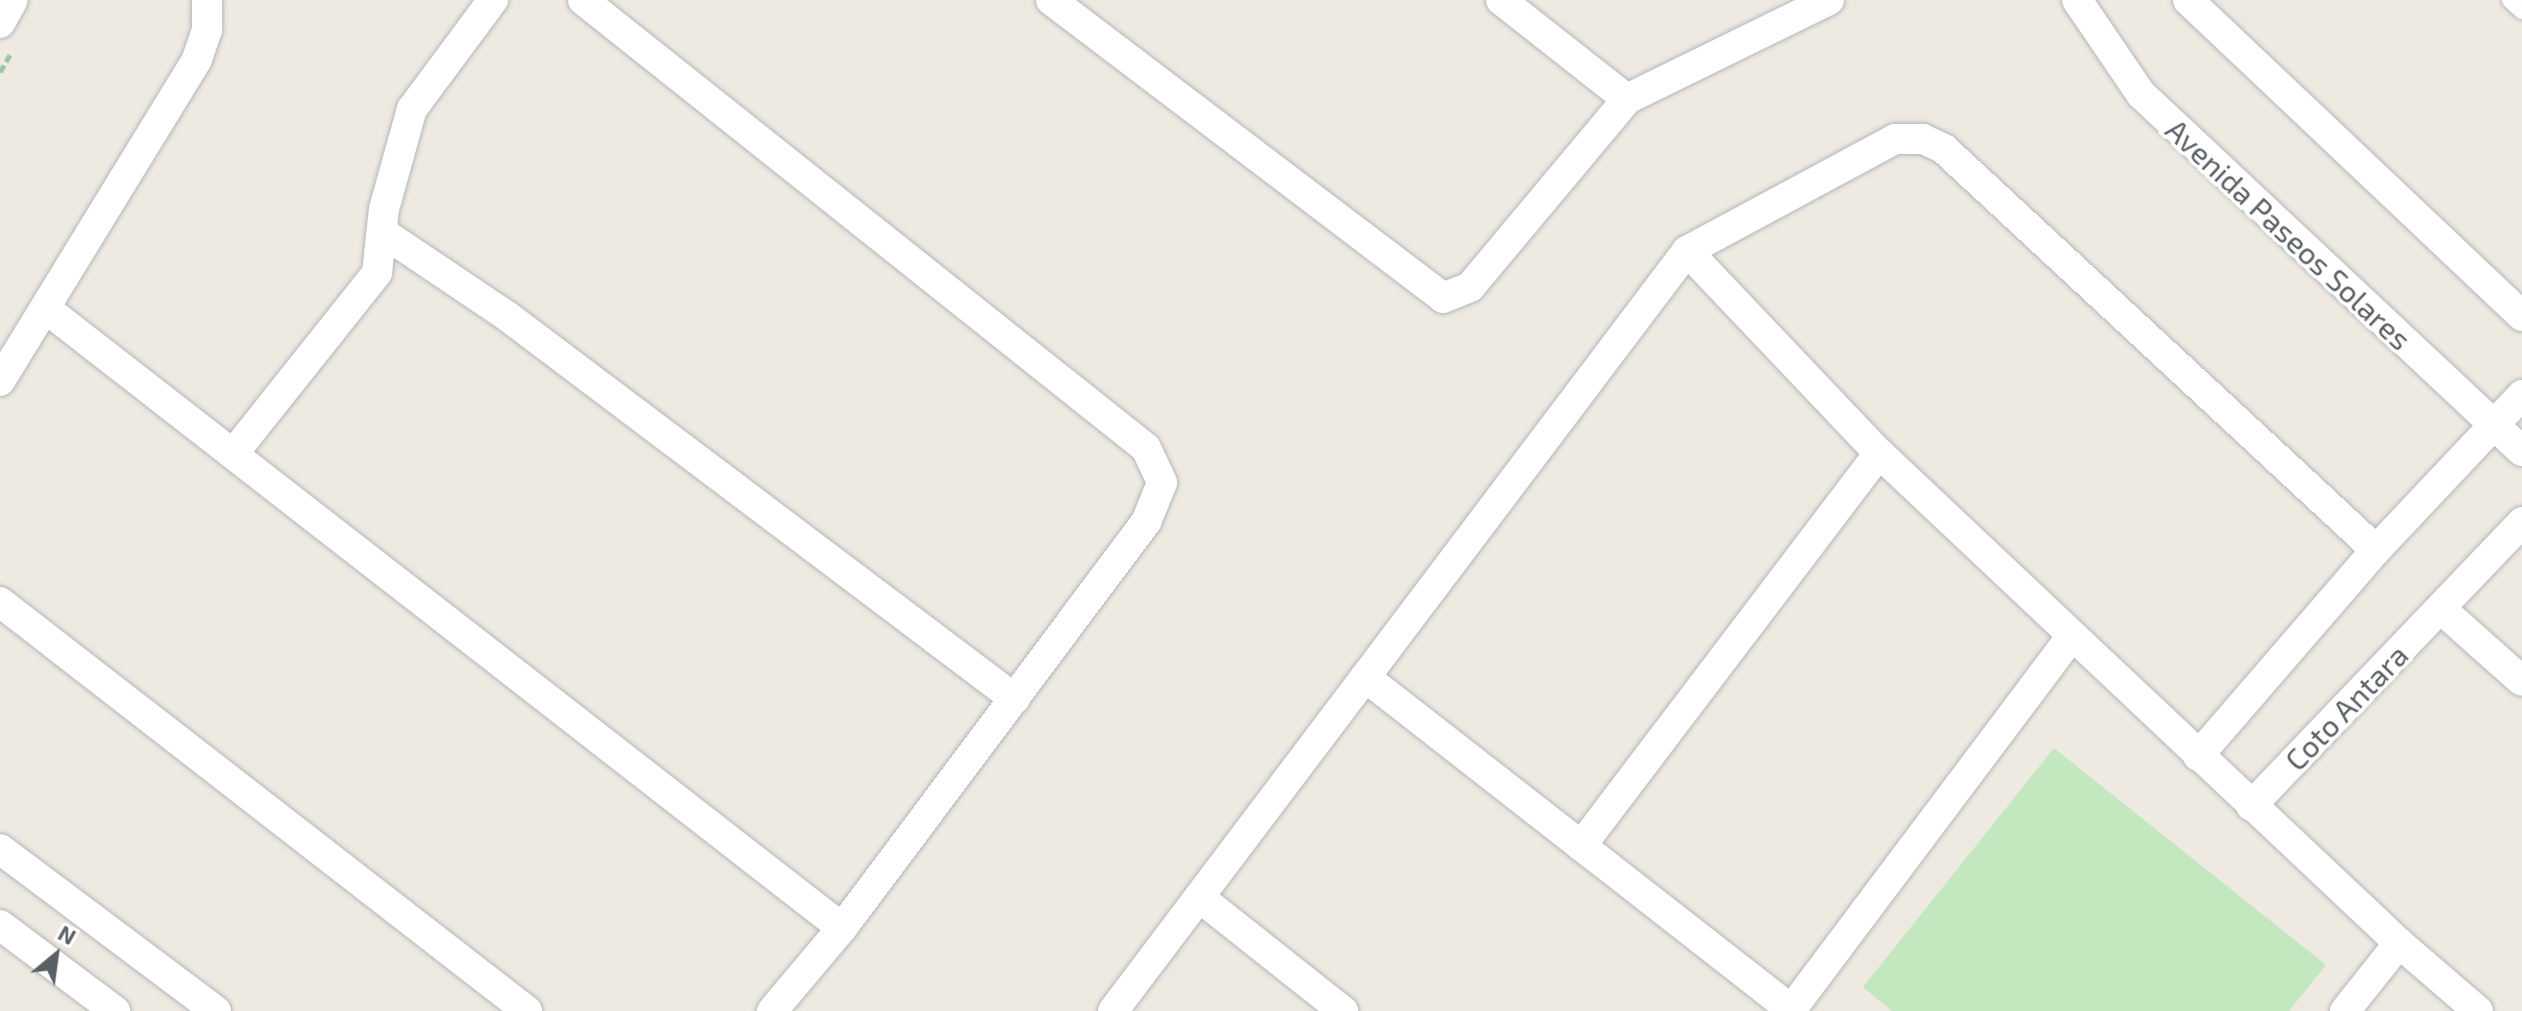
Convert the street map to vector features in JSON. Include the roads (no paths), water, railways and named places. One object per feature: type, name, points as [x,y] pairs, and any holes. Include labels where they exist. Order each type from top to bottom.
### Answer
[{"type":"street","points":[[0,23],[13,0]]},
{"type":"street","points":[[0,381],[197,59],[207,30],[207,0]]},
{"type":"street","points":[[233,454],[377,273],[382,232],[412,109],[493,0]]},
{"type":"street","points":[[583,0],[1146,448],[1162,483],[1146,522],[842,928],[772,1011]]},
{"type":"street","points":[[1051,0],[1443,298],[1470,287],[1627,99],[1829,0]]},
{"type":"street","points":[[1501,0],[1627,99]]},
{"type":"street","name":"Avenida Paseos Solares","points":[[2077,0],[2141,94],[2522,451]]},
{"type":"street","points":[[2188,0],[2522,316]]},
{"type":"street","points":[[1113,1011],[1687,251],[1895,139],[1923,139],[1944,149],[2376,550]]},
{"type":"street","points":[[382,232],[507,316],[1015,699]]},
{"type":"street","points":[[1687,251],[1879,453],[2251,806],[2399,943],[2478,1011]]},
{"type":"street","points":[[45,308],[842,928]]},
{"type":"street","points":[[2198,756],[2376,550],[2522,395]]},
{"type":"street","points":[[1581,846],[1879,453]]},
{"type":"street","name":"Coto Antara","points":[[2251,806],[2522,522]]},
{"type":"street","points":[[0,602],[527,1011]]},
{"type":"street","points":[[2441,609],[2522,681]]},
{"type":"street","points":[[1365,677],[1792,1010],[2071,637]]},
{"type":"street","points":[[0,849],[216,1011]]},
{"type":"street","points":[[1199,897],[1343,1011]]},
{"type":"street","points":[[0,925],[115,1011]]},
{"type":"street","points":[[2345,1011],[2399,943]]},
{"type":"lane","points":[[2510,0],[2522,11]]}]
